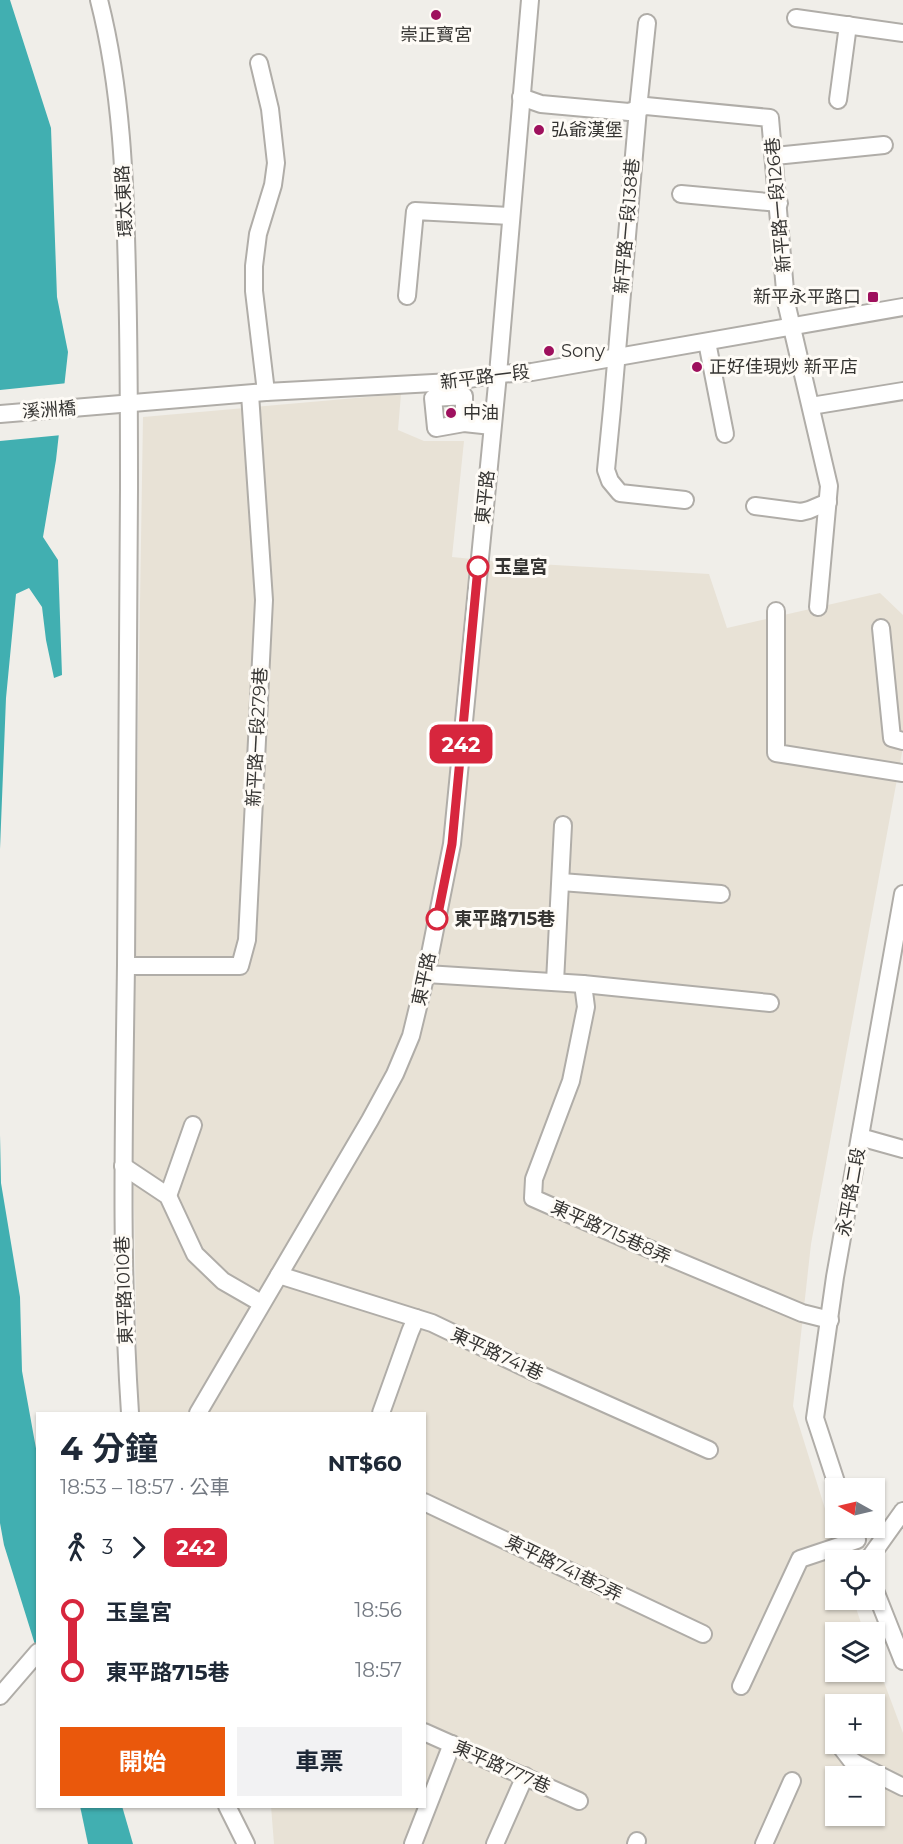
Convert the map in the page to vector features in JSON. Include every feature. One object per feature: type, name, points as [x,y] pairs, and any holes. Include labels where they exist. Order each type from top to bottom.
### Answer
[{"type":"street","name":"環太東路","points":[[99,0],[109,47],[126,210],[130,404],[126,966]]},
{"type":"street","name":"東平路","points":[[199,1412],[395,1074],[411,1036],[426,974],[452,844],[498,374],[530,0]]},
{"type":"street","points":[[796,18],[903,33]]},
{"type":"street","name":"新平路一段138巷","points":[[646,23],[606,470],[610,481],[620,493],[685,500]]},
{"type":"street","points":[[838,100],[848,25]]},
{"type":"street","points":[[258,393],[254,266],[258,234],[273,185],[276,163],[270,109],[259,63]]},
{"type":"street","points":[[521,97],[541,104],[629,112],[638,109]]},
{"type":"street","name":"新平路一段126巷","points":[[638,109],[646,106],[770,118],[786,302],[830,486],[818,607]]},
{"type":"street","points":[[775,156],[884,146]]},
{"type":"street","points":[[681,194],[779,203]]},
{"type":"street","points":[[407,296],[415,211],[512,216]]},
{"type":"street","name":"新平路一段","points":[[98,406],[258,393],[452,382],[498,374],[532,372],[903,307]]},
{"type":"street","points":[[707,342],[725,434]]},
{"type":"street","points":[[811,406],[903,391]]},
{"type":"street","name":"新平路一段279巷","points":[[126,966],[240,966],[247,940],[264,600],[258,393]]},
{"type":"street","points":[[458,424],[464,396],[433,398],[436,428],[458,424],[492,426]]},
{"type":"street","name":"溪洲橋","points":[[0,414],[98,406]]},
{"type":"street","points":[[755,506],[801,512],[828,502]]},
{"type":"street","points":[[776,611],[776,753],[903,773]]},
{"type":"street","points":[[881,628],[892,738],[903,741]]},
{"type":"street","points":[[555,982],[563,825]]},
{"type":"street","points":[[561,882],[721,894]]},
{"type":"street","name":"永平路二段","points":[[835,1478],[814,1418],[835,1277],[903,894]]},
{"type":"street","name":"東平路1010巷","points":[[126,966],[123,1166],[125,1332],[130,1412]]},
{"type":"street","points":[[426,974],[583,984],[770,1003]]},
{"type":"street","name":"東平路715巷8弄","points":[[583,984],[586,1007],[571,1081],[534,1179],[533,1198],[802,1313],[830,1320]]},
{"type":"street","points":[[168,1196],[193,1125]]},
{"type":"street","points":[[860,1137],[903,1149]]},
{"type":"street","points":[[123,1166],[168,1196],[195,1254],[222,1281],[261,1303]]},
{"type":"street","name":"東平路741巷","points":[[279,1275],[432,1323],[532,1371],[710,1450]]},
{"type":"street","points":[[381,1412],[416,1318]]},
{"type":"street","name":"東平路741巷2弄","points":[[426,1503],[703,1634]]},
{"type":"street","points":[[874,1550],[903,1511]]},
{"type":"street","points":[[741,1686],[800,1559],[844,1538]]},
{"type":"street","points":[[883,1610],[903,1662]]},
{"type":"street","points":[[0,1696],[36,1654]]},
{"type":"street","name":"東平路777巷","points":[[426,1733],[579,1801]]},
{"type":"street","points":[[413,1844],[452,1744]]},
{"type":"street","points":[[846,1754],[857,1764],[903,1787]]},
{"type":"street","points":[[495,1844],[525,1776]]},
{"type":"street","points":[[764,1844],[792,1781]]},
{"type":"street","points":[[230,1808],[246,1844]]},
{"type":"shaded area","points":[[401,394],[398,430],[424,441],[464,441],[452,557],[709,574],[727,628],[880,593],[903,615],[903,747],[811,1244],[793,1406],[825,1509],[825,1538],[834,1538],[838,1550],[825,1550],[825,1610],[857,1610],[861,1622],[825,1622],[825,1682],[884,1682],[903,1733],[903,1844],[274,1844],[271,1808],[426,1808],[426,1412],[138,1412],[132,1100],[143,417]]},
{"type":"water","points":[[0,0],[10,0],[51,128],[57,297],[68,352],[56,460],[43,537],[58,560],[62,675],[54,678],[42,607],[29,588],[16,594],[6,698],[0,849]]},
{"type":"water","points":[[0,1135],[1,1183],[20,1297],[22,1371],[36,1448],[36,1648],[4,1545],[0,1523]]},
{"type":"water","points":[[80,1808],[123,1808],[133,1844],[88,1844]]},
{"type":"pier","points":[[68,383],[62,435],[0,441],[0,390]]},
{"type":"bus line","name":"242","points":[[437,919],[452,844],[478,567]]},
{"type":"place","name":"崇正寶宮","points":[[436,15]]},
{"type":"place","name":"弘爺漢堡","points":[[539,130]]},
{"type":"place","name":"新平永平路口","points":[[873,297]]},
{"type":"place","name":"Sony","points":[[549,351]]},
{"type":"place","name":"正好佳現炒 新平店","points":[[697,367]]},
{"type":"place","name":"中油","points":[[451,413]]},
{"type":"place","name":"玉皇宮","points":[[478,567]]},
{"type":"place","name":"東平路715巷","points":[[437,919]]}]
